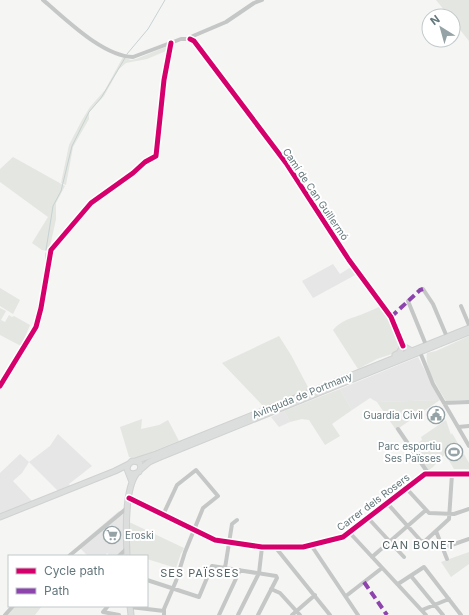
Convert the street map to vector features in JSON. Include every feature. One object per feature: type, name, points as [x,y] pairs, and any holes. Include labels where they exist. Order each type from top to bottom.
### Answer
[{"type":"main road","name":"Avinguda de Portmany","points":[[135,461],[469,328]]},
{"type":"main road","name":"Avinguda de Portmany","points":[[139,471],[149,462],[158,458],[469,332]]},
{"type":"main road","points":[[358,373],[367,367],[399,353],[403,346],[412,351]]},
{"type":"main road","points":[[0,517],[115,471],[135,461],[140,464],[139,471],[132,482],[127,508],[127,555]]},
{"type":"main road","points":[[129,464],[127,467],[132,482]]},
{"type":"main road","points":[[115,471],[122,470],[133,474],[139,471]]},
{"type":"street","points":[[43,0],[93,42],[105,49],[128,57],[139,56],[184,38],[190,39],[193,36],[226,22],[254,3],[262,0]]},
{"type":"street","name":"Camí de Can Guillermó","points":[[190,39],[194,41],[288,167],[349,260],[391,317],[403,346]]},
{"type":"street","points":[[0,386],[36,327],[41,308],[51,250],[91,203],[134,173],[145,162],[156,156],[164,80],[171,43]]},
{"type":"street","points":[[423,289],[433,304],[447,337]]},
{"type":"street","points":[[408,301],[426,345]]},
{"type":"street","points":[[461,306],[469,325]]},
{"type":"street","points":[[420,352],[433,384],[469,446]]},
{"type":"street","points":[[444,403],[469,402]]},
{"type":"street","points":[[458,426],[469,426]]},
{"type":"street","points":[[398,429],[428,473],[469,474]]},
{"type":"street","points":[[135,607],[164,613],[203,508],[218,496],[196,470],[177,485],[163,516]]},
{"type":"street","name":"Carrer dels Rosers","points":[[129,498],[163,516],[215,540],[262,547],[303,547],[343,537],[406,488],[428,473]]},
{"type":"street","points":[[387,503],[422,541],[425,541],[449,519],[452,474]]},
{"type":"street","points":[[406,488],[429,513],[454,514],[469,508]]},
{"type":"street","points":[[70,555],[127,508]]},
{"type":"street","points":[[372,557],[426,510]]},
{"type":"street","points":[[119,515],[127,519]]},
{"type":"street","points":[[368,518],[404,557]]},
{"type":"street","points":[[225,568],[232,524],[237,520]]},
{"type":"street","points":[[436,531],[447,559]]},
{"type":"street","points":[[349,532],[426,615]]},
{"type":"street","points":[[443,548],[469,539]]},
{"type":"street","points":[[311,545],[358,615]]},
{"type":"street","points":[[238,615],[259,573],[262,547]]},
{"type":"street","points":[[120,555],[127,548]]},
{"type":"street","points":[[276,548],[330,615]]},
{"type":"street","points":[[148,580],[199,596],[212,566],[276,576],[277,578],[272,589],[258,615]]},
{"type":"street","points":[[398,584],[424,567],[461,615]]},
{"type":"street","points":[[346,596],[382,568]]},
{"type":"street","points":[[219,615],[240,570]]},
{"type":"street","points":[[411,576],[443,615]]},
{"type":"street","points":[[272,589],[280,593],[300,615]]},
{"type":"street","points":[[292,615],[315,596]]},
{"type":"street","points":[[422,610],[449,600]]},
{"type":"street","points":[[5,615],[12,607]]},
{"type":"street","points":[[107,607],[103,612],[119,615]]},
{"type":"shaded area","points":[[436,0],[469,0],[469,41],[461,31],[461,8],[442,8]]},
{"type":"shaded area","points":[[168,46],[169,51],[147,59],[126,63],[119,69],[104,96],[89,112],[89,119],[73,147],[66,185],[61,183],[69,145],[82,120],[90,107],[105,90],[123,57],[131,60],[136,59]]},
{"type":"shaded area","points":[[13,157],[65,186],[56,203],[56,219],[49,251],[42,250],[32,243],[48,217],[0,182],[0,169]]},
{"type":"shaded area","points":[[333,264],[340,274],[351,267],[357,274],[313,298],[302,281]]},
{"type":"shaded area","points":[[0,288],[20,300],[13,314],[0,306]]},
{"type":"shaded area","points":[[381,306],[397,335],[401,346],[395,353],[377,359],[358,369],[333,330],[345,321]]},
{"type":"shaded area","points":[[0,308],[6,311],[1,320],[5,322],[9,315],[12,317],[14,316],[30,325],[21,346],[0,335]]},
{"type":"shaded area","points":[[279,336],[309,389],[264,407],[222,363]]},
{"type":"shaded area","points":[[469,336],[469,400],[446,401],[430,371],[427,353],[436,351]]},
{"type":"shaded area","points":[[418,357],[440,400],[377,402],[370,398],[352,410],[340,389]]},
{"type":"shaded area","points":[[340,389],[352,410],[332,424],[340,436],[325,445],[309,420],[302,419],[290,422],[284,411]]},
{"type":"shaded area","points":[[440,400],[396,430],[377,402]]},
{"type":"shaded area","points":[[284,411],[290,422],[279,427],[271,417]]},
{"type":"shaded area","points":[[142,419],[141,429],[159,425],[168,420],[179,441],[136,458],[129,457],[120,427]]},
{"type":"shaded area","points":[[446,420],[451,435],[452,433],[469,463],[469,469],[454,469],[445,454],[426,472],[411,449],[422,440],[421,437]]},
{"type":"shaded area","points":[[58,434],[92,466],[69,484],[70,486],[58,491],[29,462],[50,446]]},
{"type":"shaded area","points":[[20,454],[29,462],[22,473],[13,481],[32,501],[0,514],[0,473]]},
{"type":"shaded area","points":[[119,511],[125,516],[124,547],[118,555],[109,555],[107,553],[106,555],[87,555],[78,546]]},
{"type":"shaded area","points":[[129,522],[184,548],[176,568],[148,559],[148,555],[129,555]]},
{"type":"shaded area","points":[[469,552],[469,564],[451,577],[441,562]]},
{"type":"shaded area","points":[[14,607],[41,607],[35,615],[6,615]]},
{"type":"waterway","points":[[127,54],[148,29],[165,0]]},
{"type":"waterway","points":[[46,250],[53,206],[61,191],[72,146],[89,112],[101,98],[125,58]]},
{"type":"waterway","points":[[34,325],[45,273],[46,253]]},
{"type":"waterway","points":[[28,336],[33,328]]},
{"type":"marked path","points":[[391,317],[420,290],[423,289]]},
{"type":"marked path","points":[[364,582],[387,615]]},
{"type":"cycle path","points":[[190,39],[194,41],[286,163],[349,260],[391,317],[403,346]]},
{"type":"cycle path","points":[[0,386],[36,327],[41,308],[51,250],[91,203],[133,173],[145,162],[156,156],[164,80],[171,43]]},
{"type":"cycle path","points":[[129,498],[215,540],[262,547],[303,547],[343,537],[425,474],[469,474]]},
{"type":"place","name":"Guardia Civil","points":[[436,415]]},
{"type":"place","name":"Parc esportiu Ses Païsses","points":[[454,452]]},
{"type":"place","name":"Eroski","points":[[112,535]]},
{"type":"district","name":"CAN BONET","points":[[419,545]]},
{"type":"district","name":"SES PAÏSSES","points":[[200,573]]}]
